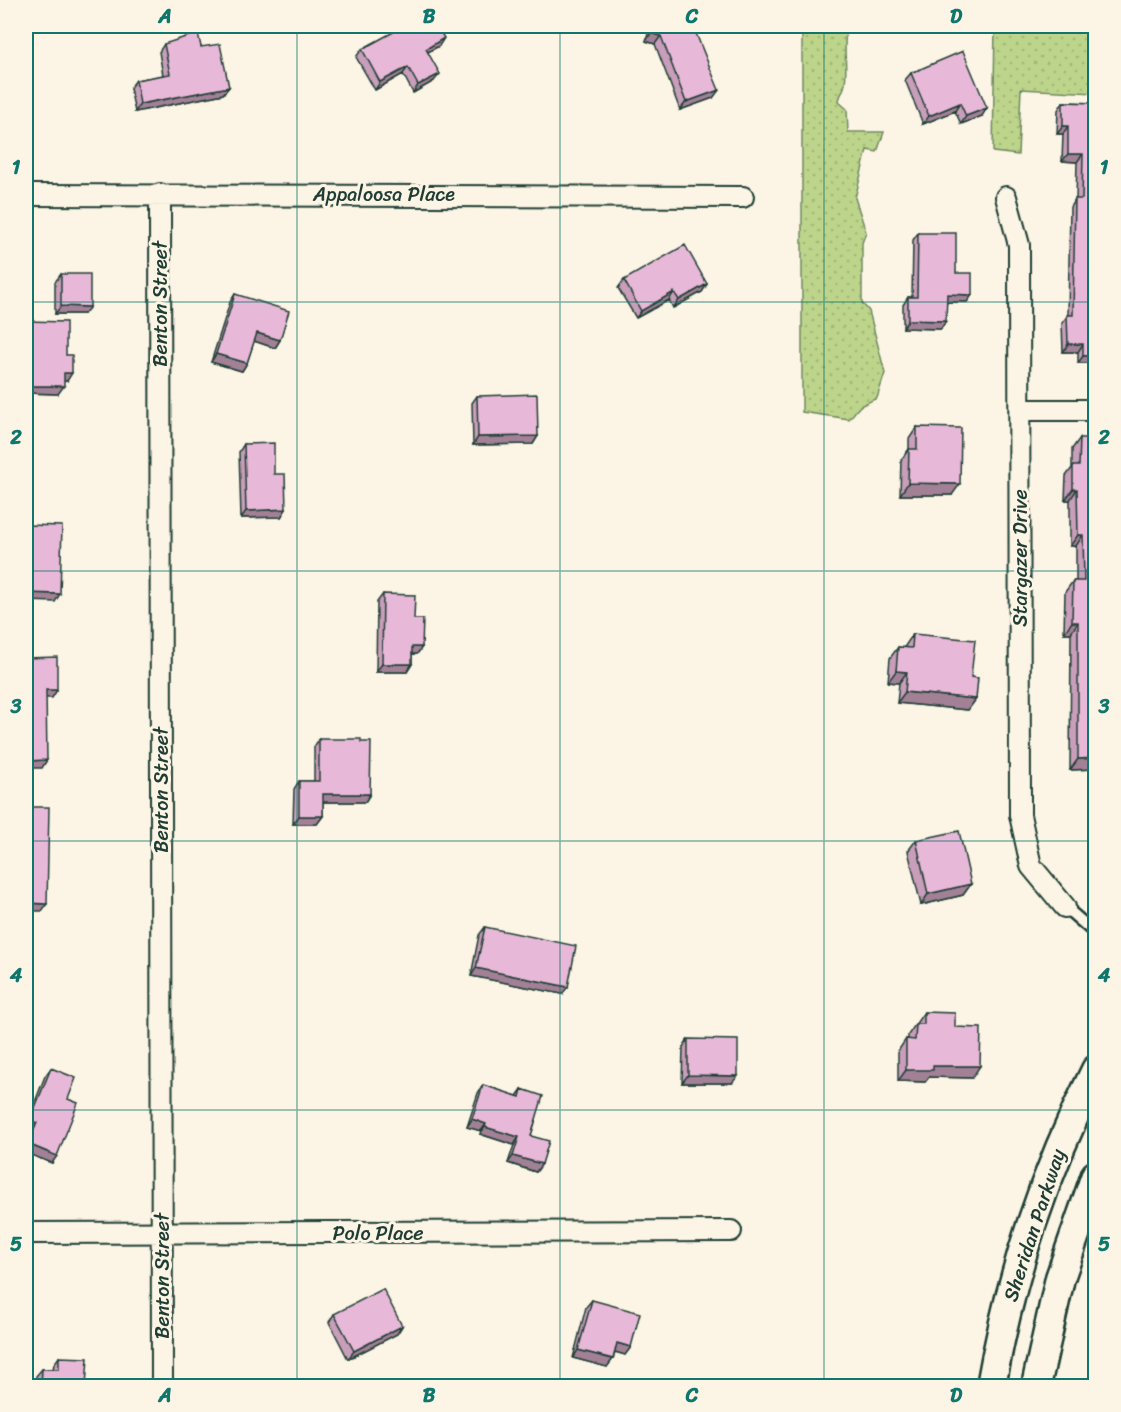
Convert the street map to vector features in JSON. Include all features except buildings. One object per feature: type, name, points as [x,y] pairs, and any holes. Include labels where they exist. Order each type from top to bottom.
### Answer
[{"type":"main road","name":"Sheridan Parkway","points":[[992,1386],[1013,1278],[1024,1240],[1050,1168],[1095,1070]]},
{"type":"main road","name":"Sheridan Parkway","points":[[1036,1386],[1060,1278],[1095,1175]]},
{"type":"street","name":"Benton Street","points":[[160,194],[162,1386]]},
{"type":"street","name":"Appaloosa Place","points":[[26,195],[744,197]]},
{"type":"street","name":"Stargazer Drive","points":[[1006,197],[1019,245],[1020,815],[1031,866],[1065,907]]},
{"type":"street","points":[[1020,410],[1095,410]]},
{"type":"street","name":"Polo Place","points":[[26,1233],[731,1231]]},
{"type":"lane","points":[[1065,907],[1095,934]]},
{"type":"green space","points":[[802,26],[847,26],[845,84],[839,102],[847,109],[848,132],[884,132],[877,152],[867,150],[855,198],[866,232],[862,243],[862,303],[869,311],[885,373],[877,398],[860,406],[849,419],[802,412]]},
{"type":"green space","points":[[995,26],[1095,26],[1095,93],[1021,89],[1018,155],[993,152]]}]
